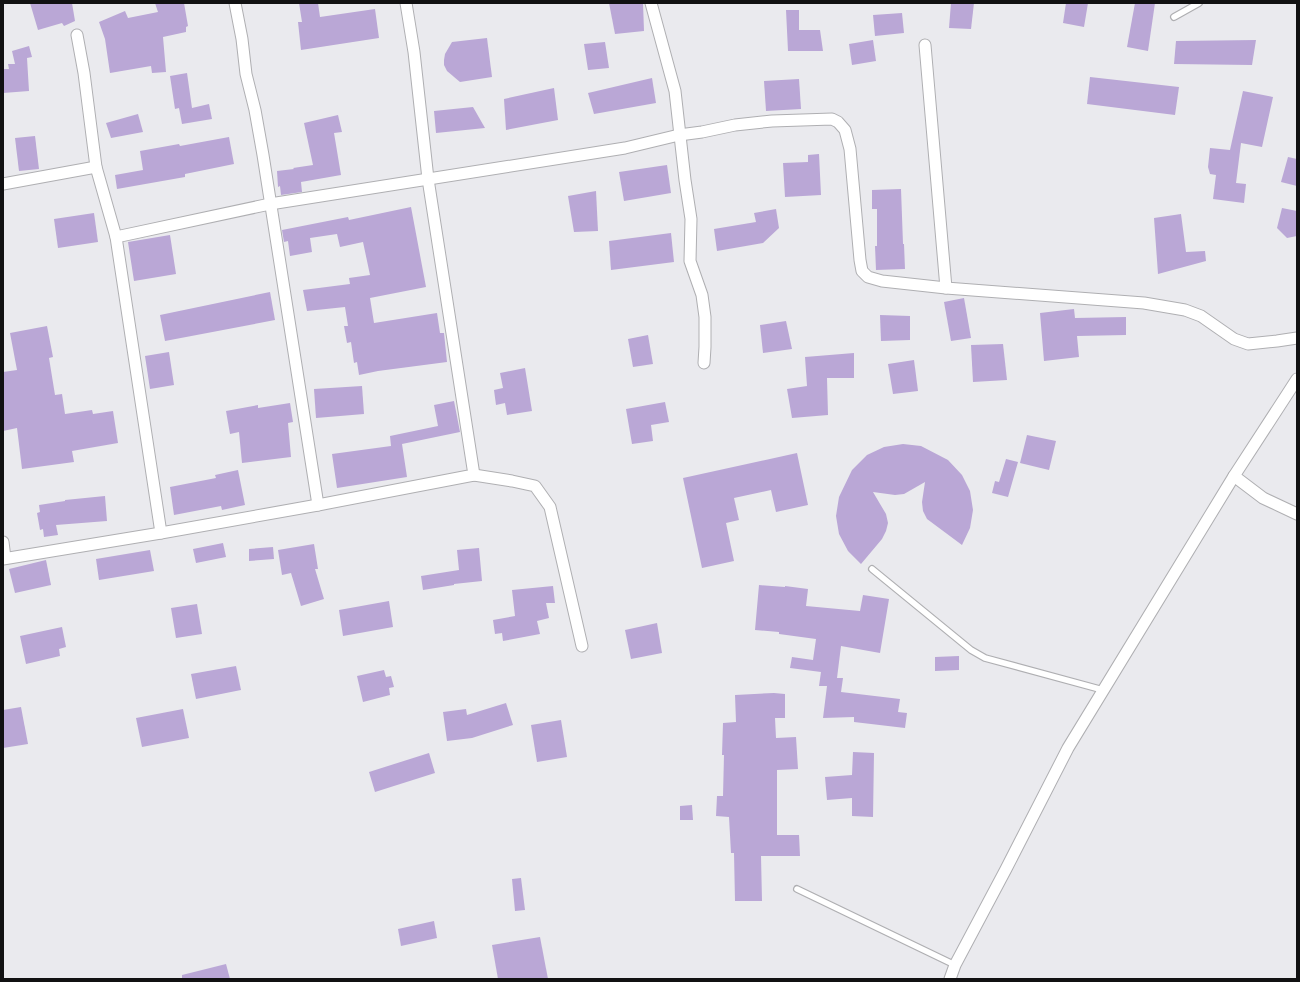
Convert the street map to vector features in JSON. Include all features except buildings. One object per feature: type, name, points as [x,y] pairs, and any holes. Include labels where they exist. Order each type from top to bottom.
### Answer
[{"type":"street","points":[[235,3],[242,39],[246,74],[255,110],[318,505]]},
{"type":"street","points":[[406,3],[414,52],[428,179],[474,475]]},
{"type":"street","points":[[651,3],[675,91],[684,180],[691,219],[690,260],[702,295],[705,317],[704,363]]},
{"type":"street","points":[[77,35],[84,72],[96,167],[116,237],[161,533]]},
{"type":"street","points":[[925,45],[946,288]]},
{"type":"street","points":[[116,237],[270,204],[625,148],[679,134],[702,132],[735,125],[772,121],[832,118],[845,130],[850,149],[860,260],[862,271],[868,277],[882,281],[946,288],[1144,304],[1185,310],[1202,316],[1234,339],[1248,344],[1297,338]]},
{"type":"street","points":[[3,184],[96,167]]},
{"type":"street","points":[[950,979],[955,965],[1068,748],[1234,476],[1297,379]]},
{"type":"street","points":[[3,542],[4,559],[318,505],[474,475],[512,481],[535,486],[550,508],[582,646]]},
{"type":"street","points":[[1234,476],[1263,498],[1297,514]]},
{"type":"lane","points":[[1174,17],[1199,3]]},
{"type":"lane","points":[[872,568],[954,637],[971,650],[985,658],[1103,690]]},
{"type":"lane","points":[[798,889],[955,965]]}]
